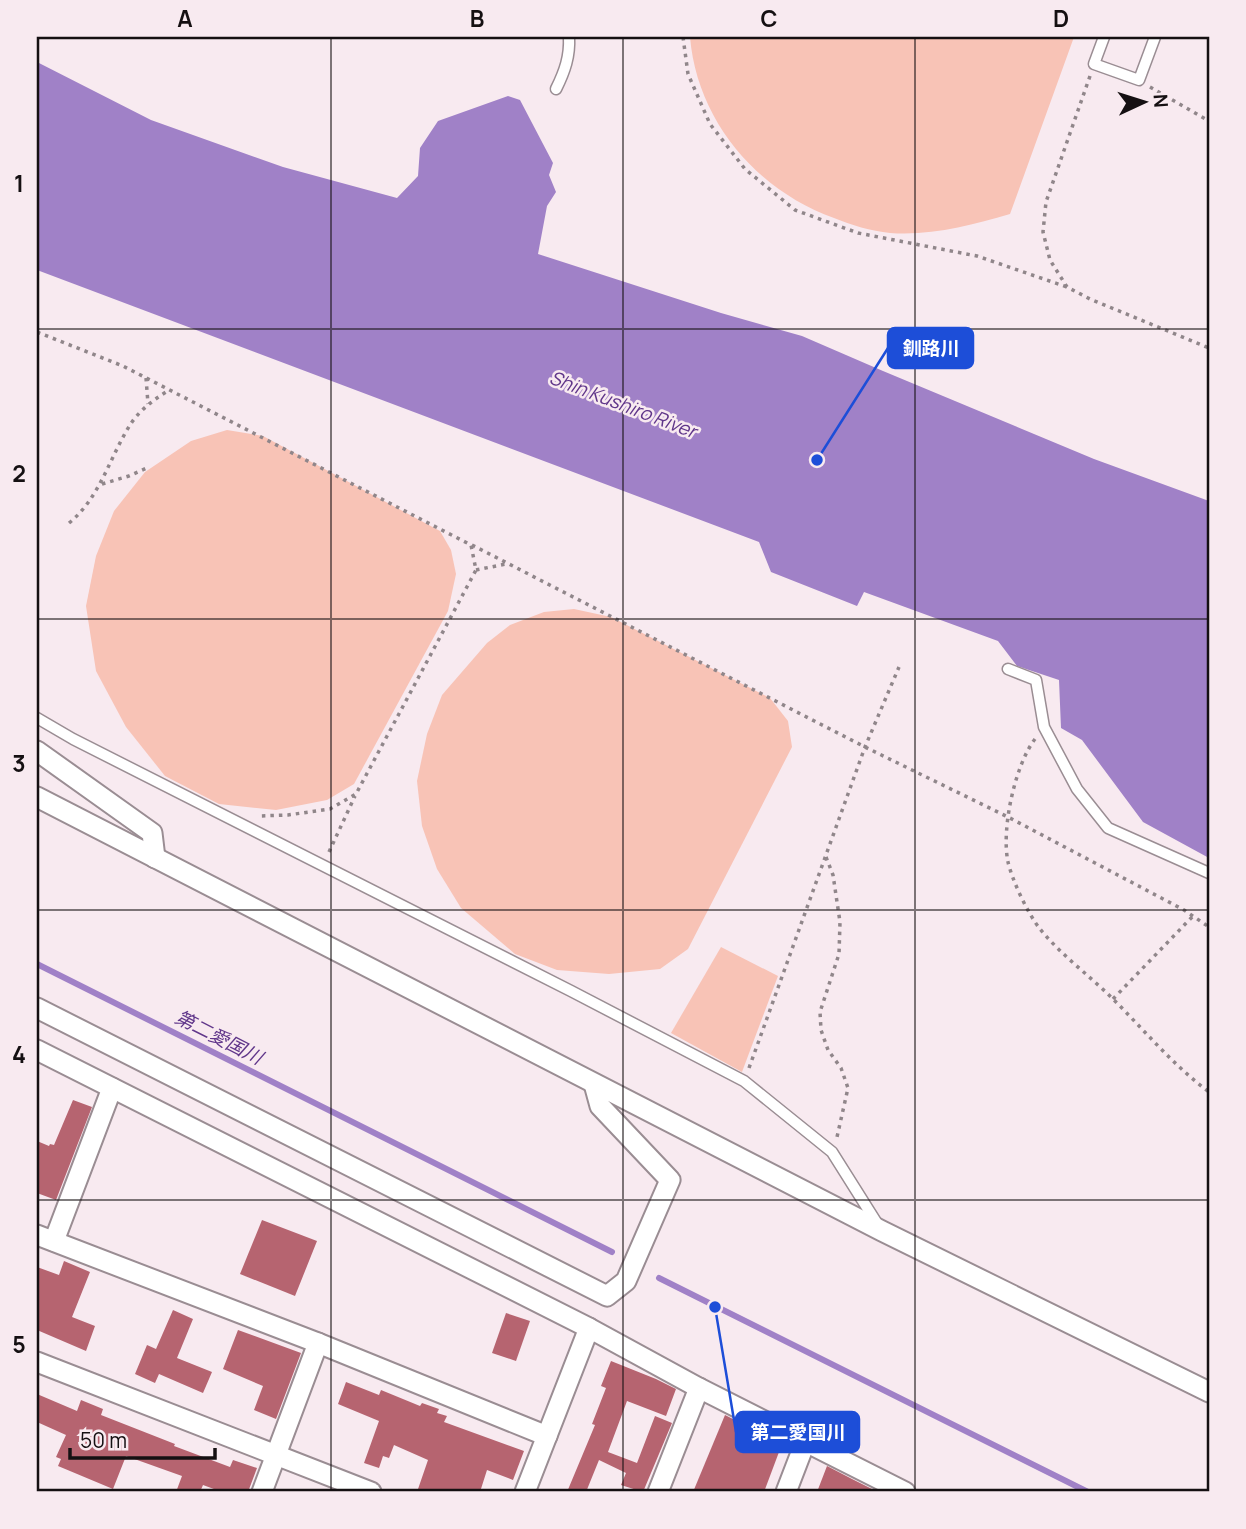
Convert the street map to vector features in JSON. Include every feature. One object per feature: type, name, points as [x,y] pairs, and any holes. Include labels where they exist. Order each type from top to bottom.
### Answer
[{"type":"street","points":[[37,751],[152,833],[155,858]]},
{"type":"street","points":[[37,797],[882,1231],[1209,1392]]},
{"type":"street","points":[[37,1008],[607,1296],[626,1281],[670,1180],[600,1106],[594,1084]]},
{"type":"street","points":[[37,1050],[589,1328],[699,1388],[905,1492]]},
{"type":"street","points":[[112,1088],[46,1238],[318,1343],[547,1436]]},
{"type":"street","points":[[525,1492],[589,1328]]},
{"type":"street","points":[[262,1492],[318,1343]]},
{"type":"street","points":[[37,1362],[371,1492]]},
{"type":"street","points":[[658,1492],[699,1388]]},
{"type":"street","points":[[786,1492],[806,1440]]},
{"type":"lane","points":[[556,89],[566,69],[570,50],[569,37]]},
{"type":"lane","points":[[1104,37],[1094,64],[1139,80],[1155,37]]},
{"type":"lane","points":[[1008,670],[1036,680],[1044,727],[1077,789],[1108,828],[1209,873]]},
{"type":"lane","points":[[37,718],[73,739],[744,1081],[832,1152],[882,1231]]},
{"type":"path","points":[[683,37],[688,74],[710,124],[745,169],[795,210],[858,233],[977,256],[1067,287],[1209,348]]},
{"type":"path","points":[[1067,287],[1050,260],[1043,232],[1046,202],[1094,64]]},
{"type":"path","points":[[1139,80],[1209,121]]},
{"type":"path","points":[[37,332],[123,366],[865,747],[1008,817],[1193,916],[1209,928]]},
{"type":"path","points":[[146,378],[148,404]]},
{"type":"path","points":[[69,523],[79,515],[100,484],[132,423],[148,404],[169,390]]},
{"type":"path","points":[[100,484],[149,467]]},
{"type":"path","points":[[323,865],[356,794],[476,570],[471,545]]},
{"type":"path","points":[[476,570],[508,564]]},
{"type":"path","points":[[744,1081],[865,747],[899,667]]},
{"type":"path","points":[[1044,727],[1027,750],[1016,777],[1008,817],[1008,861],[1020,894],[1039,929],[1113,999],[1183,1072],[1209,1092]]},
{"type":"path","points":[[225,816],[288,815],[330,809],[356,794]]},
{"type":"path","points":[[825,856],[833,875],[840,922],[839,954],[820,1012],[821,1030],[848,1088],[832,1152]]},
{"type":"path","points":[[1113,999],[1193,916]]},
{"type":"shaded area","points":[[690,37],[1074,37],[1010,214],[951,229],[890,233],[854,225],[806,206],[780,190],[756,170],[735,148],[704,96]]},
{"type":"shaded area","points":[[227,430],[263,436],[440,531],[451,550],[456,574],[448,611],[354,784],[327,800],[276,810],[219,804],[165,776],[126,727],[96,671],[86,606],[96,556],[114,511],[145,472],[191,441]]},
{"type":"shaded area","points":[[574,609],[611,617],[770,698],[788,721],[792,747],[688,949],[660,969],[609,974],[557,970],[515,954],[461,908],[437,869],[422,826],[417,781],[427,734],[442,695],[487,643],[510,625],[544,612]]},
{"type":"shaded area","points":[[721,947],[778,976],[742,1072],[671,1033]]},
{"type":"water","name":"Shin Kushiro River","points":[[37,62],[151,120],[283,167],[397,198],[418,176],[420,148],[438,121],[508,96],[520,100],[553,163],[549,175],[556,192],[547,206],[538,254],[802,336],[1094,459],[1209,501],[1209,858],[1143,822],[1082,740],[1061,728],[1059,680],[1017,666],[998,641],[864,592],[857,606],[771,572],[759,542],[37,270]]},
{"type":"building","points":[[73,1100],[92,1107],[56,1200],[37,1193],[37,1141],[49,1146],[54,1145]]},
{"type":"building","points":[[262,1220],[317,1241],[295,1296],[240,1274]]},
{"type":"building","points":[[64,1261],[90,1272],[72,1317],[95,1326],[86,1351],[37,1330],[37,1267],[59,1275]]},
{"type":"building","points":[[173,1310],[193,1319],[177,1358],[212,1372],[203,1393],[159,1374],[155,1383],[135,1374],[147,1345],[156,1349]]},
{"type":"building","points":[[506,1313],[530,1321],[516,1361],[492,1353]]},
{"type":"building","points":[[238,1330],[301,1353],[276,1419],[254,1410],[263,1386],[223,1369]]},
{"type":"building","points":[[611,1361],[676,1389],[666,1416],[627,1401],[608,1452],[637,1463],[655,1416],[672,1423],[643,1492],[621,1485],[626,1473],[599,1460],[586,1492],[567,1492],[595,1425],[592,1424],[606,1388],[601,1386]]},
{"type":"building","points":[[346,1382],[379,1395],[381,1390],[420,1406],[422,1403],[439,1409],[437,1413],[447,1416],[444,1422],[524,1451],[513,1480],[487,1470],[480,1492],[417,1492],[428,1460],[394,1445],[389,1458],[383,1456],[379,1468],[364,1463],[379,1421],[338,1404]]},
{"type":"building","points":[[37,1394],[77,1411],[81,1400],[103,1409],[101,1415],[175,1444],[174,1446],[230,1467],[233,1460],[257,1468],[248,1492],[222,1492],[203,1485],[200,1492],[176,1492],[182,1476],[126,1456],[113,1489],[58,1466],[61,1459],[56,1457],[66,1435],[37,1422]]},
{"type":"building","points":[[725,1415],[782,1444],[764,1492],[693,1492]]},
{"type":"building","points":[[827,1466],[852,1479],[878,1492],[817,1492]]},
{"type":"waterway","name":"第二愛国川","points":[[37,964],[612,1252]]},
{"type":"waterway","name":"第二愛国川","points":[[659,1278],[1088,1492]]},
{"type":"place","name":"釧路川","points":[[817,460]]},
{"type":"place","name":"第二愛国川","points":[[715,1307]]}]
